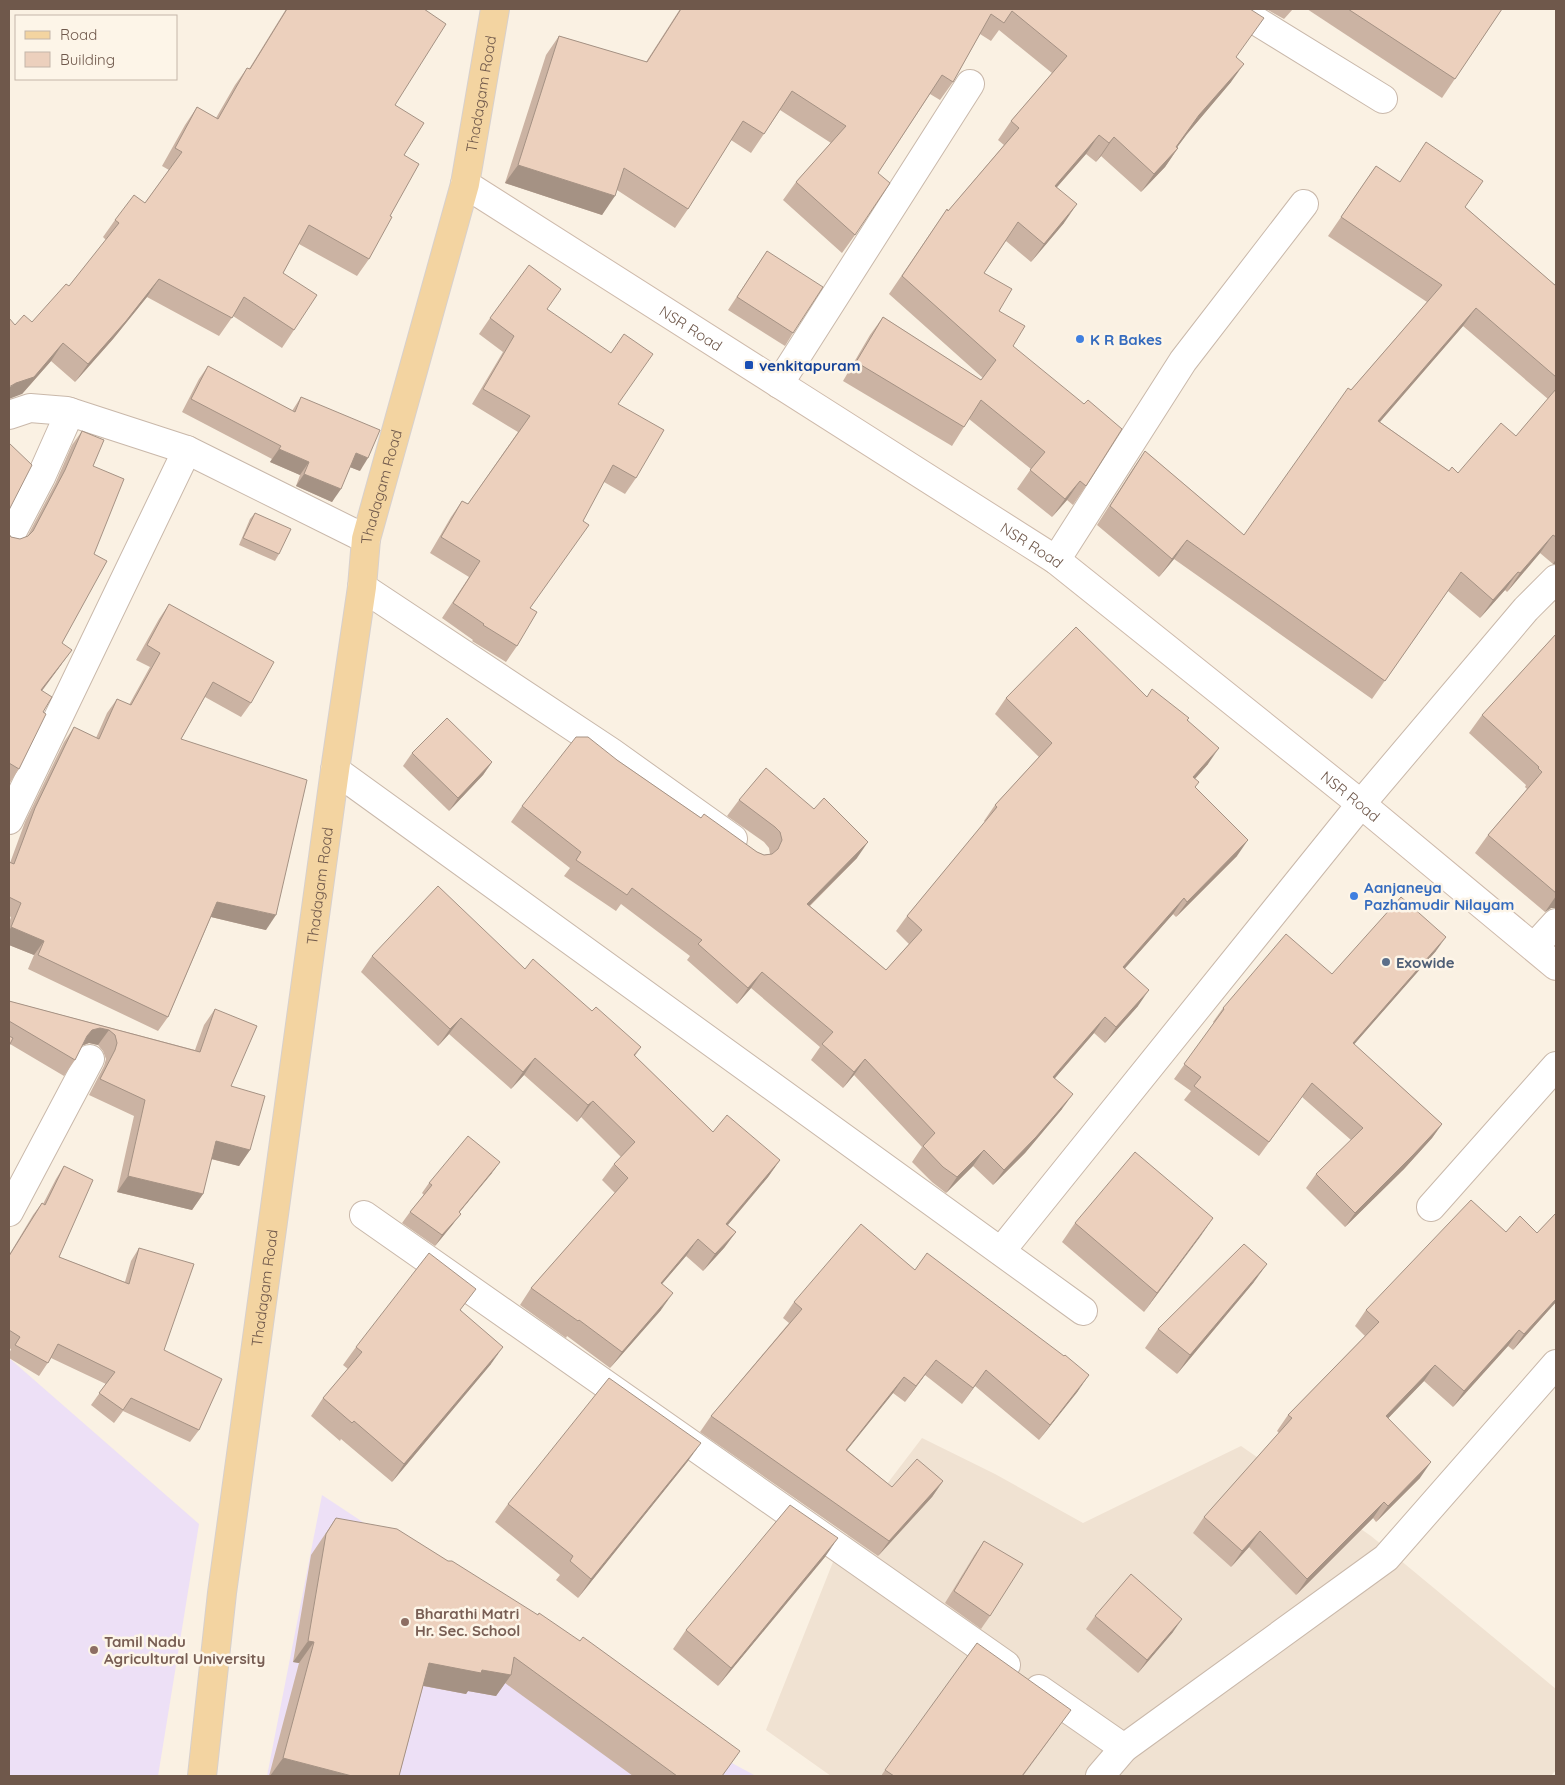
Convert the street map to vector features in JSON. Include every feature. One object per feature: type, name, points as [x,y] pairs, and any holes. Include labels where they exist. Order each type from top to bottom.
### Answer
[{"type":"main road","name":"Thadagam Road","points":[[202,1776],[222,1593],[335,770],[362,587],[366,539],[465,184],[495,9]]},
{"type":"street","points":[[1237,9],[1383,99]]},
{"type":"street","points":[[779,384],[970,84]]},
{"type":"street","name":"NSR Road","points":[[465,184],[1056,560],[1361,804],[1556,966]]},
{"type":"street","points":[[1056,560],[1183,361],[1304,204]]},
{"type":"street","points":[[9,415],[30,408],[70,412],[187,450],[366,539]]},
{"type":"street","points":[[9,538],[41,477],[70,412]]},
{"type":"street","points":[[9,820],[187,450]]},
{"type":"street","points":[[1000,1251],[1361,804],[1526,609],[1556,579]]},
{"type":"street","points":[[362,587],[611,752],[756,855]]},
{"type":"street","points":[[335,770],[1083,1311]]},
{"type":"street","points":[[1534,947],[1556,923]]},
{"type":"street","points":[[9,1212],[90,1059]]},
{"type":"street","points":[[1431,1207],[1556,1066]]},
{"type":"street","points":[[364,1215],[1124,1748]]},
{"type":"street","points":[[1100,1776],[1124,1748],[1386,1558],[1556,1364]]},
{"type":"shaded area","name":"Tamil Nadu Agricultural University","points":[[9,1358],[199,1524],[158,1776],[9,1776]]},
{"type":"shaded area","points":[[922,1438],[995,1474],[1083,1523],[1241,1446],[1371,1536],[1556,1689],[1556,1770],[1551,1776],[831,1776],[766,1730],[839,1547]]},
{"type":"shaded area","name":"Bharathi Matri Hr. Sec. School","points":[[322,1495],[704,1748],[756,1776],[267,1776]]},
{"type":"building","points":[[287,9],[424,9],[446,24],[395,105],[424,123],[404,155],[419,164],[369,259],[309,225],[283,273],[317,295],[294,330],[244,297],[232,318],[159,279],[126,321],[88,364],[63,343],[34,377],[9,387],[9,318],[15,325],[24,315],[32,322],[66,284],[69,286],[119,223],[115,220],[134,195],[145,203],[182,152],[175,148],[197,107],[218,119],[247,68],[250,69]]},
{"type":"building","points":[[681,9],[1250,9],[1264,18],[1236,57],[1244,64],[1199,115],[1176,147],[1178,148],[1154,174],[1114,137],[1109,143],[1099,135],[1055,186],[1077,204],[1044,244],[1018,222],[984,273],[1012,289],[999,311],[1025,326],[1013,346],[1084,404],[1088,400],[1122,429],[1086,486],[1080,481],[1065,499],[1030,470],[1045,452],[981,400],[964,427],[856,362],[883,317],[981,380],[996,360],[902,276],[947,209],[948,211],[1019,128],[1011,121],[1067,56],[1012,11],[1004,23],[991,14],[953,82],[942,75],[878,173],[890,183],[855,235],[796,182],[846,126],[792,91],[764,134],[743,121],[688,209],[624,168],[615,196],[518,165],[559,36],[647,62]]},
{"type":"building","points":[[1348,9],[1502,9],[1455,79]]},
{"type":"building","points":[[1426,142],[1483,181],[1465,207],[1556,286],[1556,377],[1476,308],[1378,421],[1449,471],[1452,467],[1458,473],[1501,423],[1516,436],[1556,389],[1556,537],[1553,535],[1520,573],[1518,572],[1493,600],[1461,572],[1385,681],[1187,540],[1172,559],[1110,506],[1145,451],[1244,535],[1348,388],[1351,390],[1442,285],[1341,217],[1376,166],[1400,182]]},
{"type":"building","points":[[767,251],[823,287],[793,333],[737,297]]},
{"type":"building","points":[[529,265],[561,289],[547,309],[611,353],[624,334],[653,354],[618,404],[664,430],[636,478],[613,465],[583,521],[589,525],[530,608],[537,612],[517,646],[483,625],[453,603],[480,561],[441,537],[462,501],[468,504],[530,416],[483,389],[514,336],[490,318]]},
{"type":"building","points":[[208,366],[295,412],[301,397],[380,430],[368,458],[356,453],[341,489],[304,474],[309,462],[279,449],[281,446],[191,399]]},
{"type":"building","points":[[82,431],[104,440],[93,466],[124,479],[94,554],[107,561],[62,643],[72,650],[41,690],[52,697],[43,712],[46,714],[19,769],[9,763],[9,534],[11,537],[20,539],[28,536],[33,531],[65,470]]},
{"type":"building","points":[[9,443],[32,465],[9,510]]},
{"type":"building","points":[[255,513],[291,529],[279,554],[243,538]]},
{"type":"building","points":[[169,604],[274,662],[251,703],[213,682],[181,739],[307,780],[276,915],[217,902],[168,1017],[38,955],[44,941],[11,927],[21,903],[9,897],[9,862],[14,864],[35,808],[74,727],[99,739],[117,699],[131,705],[160,653],[147,645]]},
{"type":"building","points":[[1076,627],[1147,697],[1152,689],[1189,718],[1187,720],[1219,748],[1193,777],[1199,782],[1195,787],[1248,840],[1187,902],[1184,898],[1123,967],[1149,990],[1116,1027],[1105,1017],[1053,1077],[1073,1094],[1036,1137],[1004,1170],[984,1150],[957,1177],[943,1167],[923,1146],[935,1133],[865,1059],[854,1072],[822,1044],[833,1032],[762,972],[748,988],[698,944],[702,940],[632,888],[627,895],[576,860],[581,852],[522,806],[576,737],[588,737],[617,760],[701,818],[704,814],[757,852],[764,855],[772,854],[778,849],[782,840],[780,832],[739,800],[766,768],[814,809],[824,798],[868,842],[807,904],[886,970],[922,930],[907,916],[997,807],[995,805],[1052,743],[1006,698]]},
{"type":"building","points":[[1556,634],[1556,893],[1488,835],[1542,772],[1539,767],[1482,715]]},
{"type":"building","points":[[447,718],[492,762],[458,798],[412,753]]},
{"type":"building","points":[[438,886],[525,969],[533,959],[592,1011],[596,1007],[641,1047],[634,1055],[713,1132],[727,1115],[780,1160],[726,1224],[736,1232],[715,1254],[698,1239],[661,1283],[673,1293],[622,1352],[531,1288],[628,1178],[614,1164],[635,1142],[593,1101],[588,1105],[535,1058],[523,1072],[461,1018],[450,1029],[372,956]]},
{"type":"building","points":[[1401,897],[1446,937],[1353,1043],[1442,1124],[1355,1213],[1316,1174],[1363,1128],[1312,1083],[1269,1142],[1194,1086],[1201,1077],[1184,1064],[1223,1008],[1286,934],[1332,974]]},
{"type":"building","points":[[9,1001],[200,1052],[215,1009],[257,1026],[231,1086],[265,1096],[250,1150],[216,1141],[203,1194],[128,1176],[145,1100],[100,1079],[115,1050],[117,1043],[115,1035],[109,1030],[100,1028],[92,1030],[75,1060],[9,1021]]},
{"type":"building","points":[[9,1036],[13,1038],[9,1046]]},
{"type":"building","points":[[468,1136],[500,1162],[459,1212],[461,1214],[442,1235],[410,1212],[432,1185],[429,1183]]},
{"type":"building","points":[[1135,1152],[1213,1218],[1157,1293],[1075,1223]]},
{"type":"building","points":[[64,1166],[93,1180],[59,1257],[129,1284],[139,1248],[194,1264],[164,1350],[222,1379],[199,1430],[131,1398],[123,1410],[99,1393],[115,1372],[58,1344],[48,1363],[15,1345],[20,1337],[9,1330],[9,1256],[42,1203],[45,1205]]},
{"type":"building","points":[[1471,1200],[1506,1232],[1520,1216],[1537,1233],[1556,1213],[1556,1299],[1524,1334],[1519,1330],[1464,1391],[1435,1365],[1386,1416],[1431,1462],[1388,1506],[1384,1502],[1307,1579],[1260,1531],[1242,1551],[1204,1517],[1292,1418],[1288,1415],[1379,1322],[1366,1310]]},
{"type":"building","points":[[861,1224],[915,1270],[927,1253],[1065,1355],[1089,1375],[1050,1425],[986,1370],[973,1388],[936,1360],[916,1386],[904,1377],[846,1450],[892,1487],[917,1459],[943,1481],[889,1541],[711,1416],[802,1309],[794,1302]]},
{"type":"building","points":[[1244,1244],[1267,1264],[1190,1355],[1158,1329]]},
{"type":"building","points":[[429,1253],[476,1289],[460,1310],[503,1347],[404,1464],[354,1421],[352,1423],[323,1398],[362,1352],[356,1347]]},
{"type":"building","points":[[609,1378],[701,1443],[591,1579],[570,1561],[573,1556],[508,1504]]},
{"type":"building","points":[[790,1505],[838,1538],[731,1668],[686,1630]]},
{"type":"building","name":"Bharathi Matri Hr. Sec. School","points":[[336,1518],[397,1529],[538,1615],[539,1613],[580,1641],[583,1637],[740,1751],[722,1776],[677,1776],[514,1657],[511,1675],[482,1670],[481,1673],[429,1663],[399,1776],[352,1776],[283,1758],[314,1642],[308,1641],[326,1534]]},
{"type":"building","points":[[984,1541],[1023,1564],[990,1616],[954,1591]]},
{"type":"building","points":[[1131,1574],[1182,1619],[1147,1660],[1095,1616]]},
{"type":"building","points":[[977,1643],[1071,1710],[1022,1776],[894,1776],[885,1770]]},
{"type":"place","name":"K R Bakes","points":[[1080,339]]},
{"type":"place","name":"venkitapuram","points":[[749,365]]},
{"type":"place","name":"Aanjaneya Pazhamudir Nilayam","points":[[1354,896]]},
{"type":"place","name":"Exowide","points":[[1386,962]]},
{"type":"place","name":"Bharathi Matri Hr. Sec. School","points":[[405,1622]]},
{"type":"place","name":"Tamil Nadu Agricultural University","points":[[94,1650]]}]
